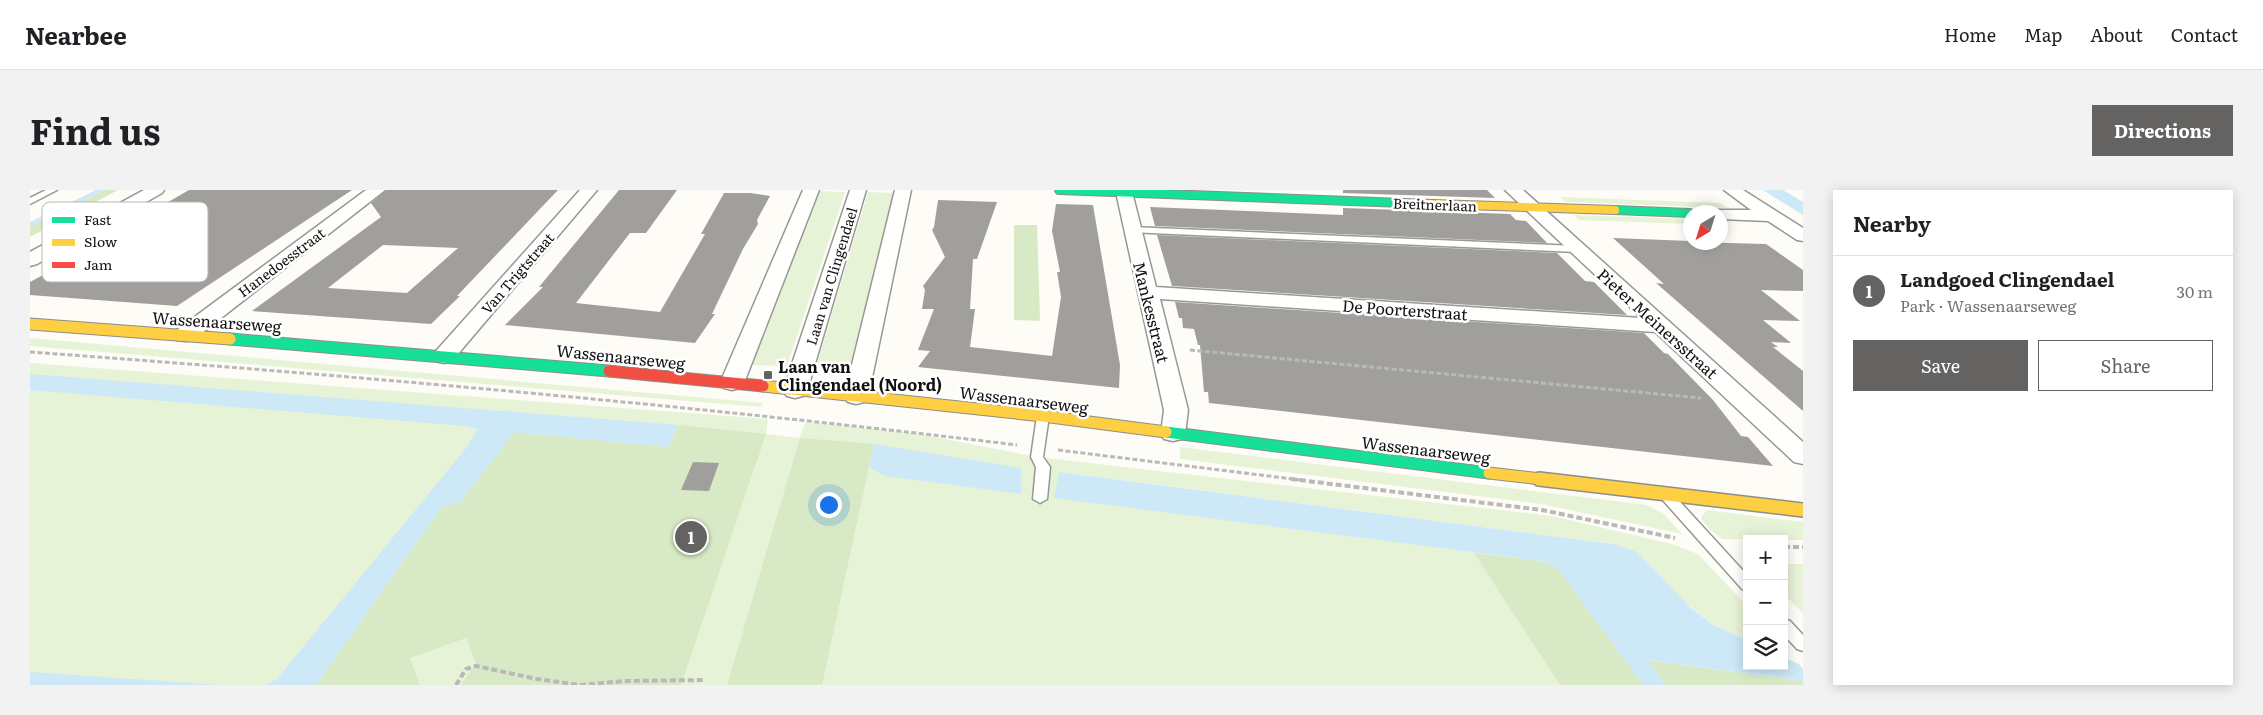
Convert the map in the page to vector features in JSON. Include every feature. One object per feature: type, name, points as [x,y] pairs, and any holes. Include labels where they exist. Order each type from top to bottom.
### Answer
[{"type":"street","points":[[134,202],[156,190]]},
{"type":"street","name":"Hanedoesstraat","points":[[185,335],[377,190]]},
{"type":"street","name":"Van Trigtstraat","points":[[444,356],[589,190]]},
{"type":"street","points":[[732,383],[810,190]]},
{"type":"street","name":"Laan van Clingendael","points":[[796,391],[858,190]]},
{"type":"street","points":[[856,397],[903,190]]},
{"type":"street","name":"Breitnerlaan","points":[[1059,190],[1683,213]]},
{"type":"street","name":"Pieter Meinersstraat","points":[[1513,190],[1803,456]]},
{"type":"street","points":[[1732,190],[1803,236]]},
{"type":"street","name":"Mankesstraat","points":[[1124,191],[1176,410],[1173,434]]},
{"type":"street","points":[[1728,214],[1801,216]]},
{"type":"street","points":[[30,260],[42,253]]},
{"type":"street","name":"De Poorterstraat","points":[[1149,292],[1660,326]]},
{"type":"street","name":"Wassenaarseweg","points":[[30,324],[444,356],[732,383],[1042,416],[1666,495],[1803,510]]},
{"type":"lane","points":[[30,201],[53,190]]},
{"type":"lane","points":[[1132,230],[1577,248]]},
{"type":"lane","points":[[1040,499],[1042,467],[1037,456],[1042,416]]},
{"type":"lane","points":[[1666,495],[1743,581]]},
{"type":"lane","points":[[1788,629],[1803,645]]},
{"type":"path","points":[[1162,347],[1702,398]]},
{"type":"path","points":[[30,352],[552,395],[874,426],[1542,510],[1668,537],[1708,543]]},
{"type":"path","points":[[1788,547],[1803,547]]},
{"type":"path","points":[[456,685],[466,669],[476,666],[537,679],[580,685],[624,681],[704,680]]},
{"type":"green space","points":[[105,190],[118,190],[96,202],[80,202]]},
{"type":"green space","points":[[816,191],[845,192],[787,366],[749,365]]},
{"type":"green space","points":[[868,192],[898,193],[857,370],[816,368]]},
{"type":"green space","points":[[1560,197],[1720,203],[1723,205],[1683,206],[1566,202]]},
{"type":"green space","points":[[1574,215],[1683,219],[1683,224],[1579,220]]},
{"type":"green space","points":[[42,220],[42,231],[30,237],[30,226]]},
{"type":"green space","points":[[1014,225],[1037,225],[1040,321],[1014,320]]},
{"type":"green space","points":[[30,338],[763,403],[761,407],[30,346]]},
{"type":"green space","points":[[30,363],[768,419],[766,434],[799,438],[806,422],[919,434],[1037,457],[1552,516],[1672,544],[1698,554],[1743,602],[1743,638],[1713,625],[1613,544],[1060,472],[1055,497],[1541,561],[1559,569],[1622,657],[1666,685],[30,685]]},
{"type":"green space","points":[[679,425],[766,434],[681,685],[461,685],[476,663],[466,638],[410,658],[420,685],[316,685],[492,436],[502,431],[668,447]]},
{"type":"green space","points":[[800,438],[874,444],[822,685],[727,685]]},
{"type":"green space","points":[[1180,447],[1647,505],[1664,514],[1682,534],[1542,504],[1180,459]]},
{"type":"green space","points":[[1706,510],[1803,522],[1803,540],[1788,540],[1788,535],[1743,535],[1743,539],[1722,539],[1708,528],[1701,518]]},
{"type":"green space","points":[[1474,553],[1541,561],[1559,569],[1643,685],[1560,685]]},
{"type":"green space","points":[[1788,564],[1803,564],[1803,613],[1788,598]]},
{"type":"green space","points":[[1647,660],[1803,681],[1803,685],[1666,685]]},
{"type":"water","points":[[96,190],[105,190],[80,202],[71,202]]},
{"type":"water","points":[[1763,190],[1783,190],[1803,202],[1803,215]]},
{"type":"water","points":[[42,216],[42,220],[30,226],[30,222]]},
{"type":"water","points":[[30,374],[679,425],[668,447],[502,431],[492,436],[316,685],[265,685],[277,679],[467,447],[477,429],[464,426],[30,390]]},
{"type":"water","points":[[874,444],[1021,468],[1021,494],[885,476],[869,467]]},
{"type":"water","points":[[1059,472],[1613,544],[1637,552],[1690,607],[1713,625],[1743,638],[1743,670],[1788,670],[1788,660],[1799,664],[1803,669],[1803,681],[1648,660],[1666,685],[1643,685],[1559,570],[1542,561],[1054,498]]},
{"type":"water","points":[[30,672],[221,685],[30,685]]},
{"type":"building","points":[[189,190],[352,190],[177,306],[30,295],[30,282],[42,276],[42,282],[208,282],[208,202],[168,202]]},
{"type":"building","points":[[387,190],[558,190],[457,296],[460,296],[431,324],[252,311],[381,217],[371,203]],"holes":[[[383,245],[458,248],[407,293],[328,288]]]},
{"type":"building","points":[[619,190],[677,190],[646,233],[630,233],[576,303],[660,312],[705,234],[701,234],[724,193],[750,193],[770,196],[757,220],[758,224],[743,249],[712,314],[715,314],[695,343],[505,325],[543,287],[539,287]]},
{"type":"building","points":[[1343,190],[1487,190],[1495,198],[1343,193]]},
{"type":"building","points":[[938,200],[997,202],[977,259],[973,259],[970,309],[975,309],[970,347],[1052,356],[1061,297],[1057,272],[1060,272],[1052,231],[1056,204],[1093,205],[1120,365],[1119,388],[918,367],[930,351],[918,350],[934,309],[922,309],[925,290],[923,286],[945,257],[932,230]]},
{"type":"building","points":[[1150,207],[1343,215],[1343,208],[1510,214],[1516,220],[1526,221],[1547,243],[1155,226]]},
{"type":"building","points":[[1157,235],[1557,253],[1585,281],[1594,282],[1627,315],[1172,286]]},
{"type":"building","points":[[1613,238],[1683,241],[1683,250],[1728,250],[1728,243],[1766,244],[1803,270],[1803,291],[1761,290],[1800,321],[1763,320],[1791,343],[1771,342],[1778,347],[1773,347],[1803,371],[1803,411],[1656,283],[1664,284]]},
{"type":"building","points":[[1175,302],[1644,333],[1664,353],[1668,354],[1713,400],[1741,436],[1748,437],[1773,466],[1209,403],[1208,392],[1204,392],[1200,345],[1198,345],[1194,329],[1183,328],[1182,318],[1179,318]]},
{"type":"building","points":[[693,462],[719,463],[709,491],[681,490]]},
{"type":"waterway","points":[[448,495],[507,420]]},
{"type":"traffic: fast","points":[[1059,190],[1403,203]]},
{"type":"traffic: fast","points":[[1615,210],[1683,213]]},
{"type":"traffic: fast","points":[[230,339],[609,371]]},
{"type":"traffic: fast","points":[[1166,432],[1489,473]]},
{"type":"traffic: slow","points":[[1403,203],[1615,210]]},
{"type":"traffic: slow","points":[[30,324],[230,339]]},
{"type":"traffic: slow","points":[[763,386],[1043,416],[1166,432]]},
{"type":"traffic: slow","points":[[1489,473],[1803,510]]},
{"type":"traffic: jam","points":[[609,371],[763,386]]},
{"type":"place","name":"Laan van Clingendael (Noord)","points":[[768,375]]},
{"type":"place","name":"Landgoed Clingendael","points":[[691,537]]}]
